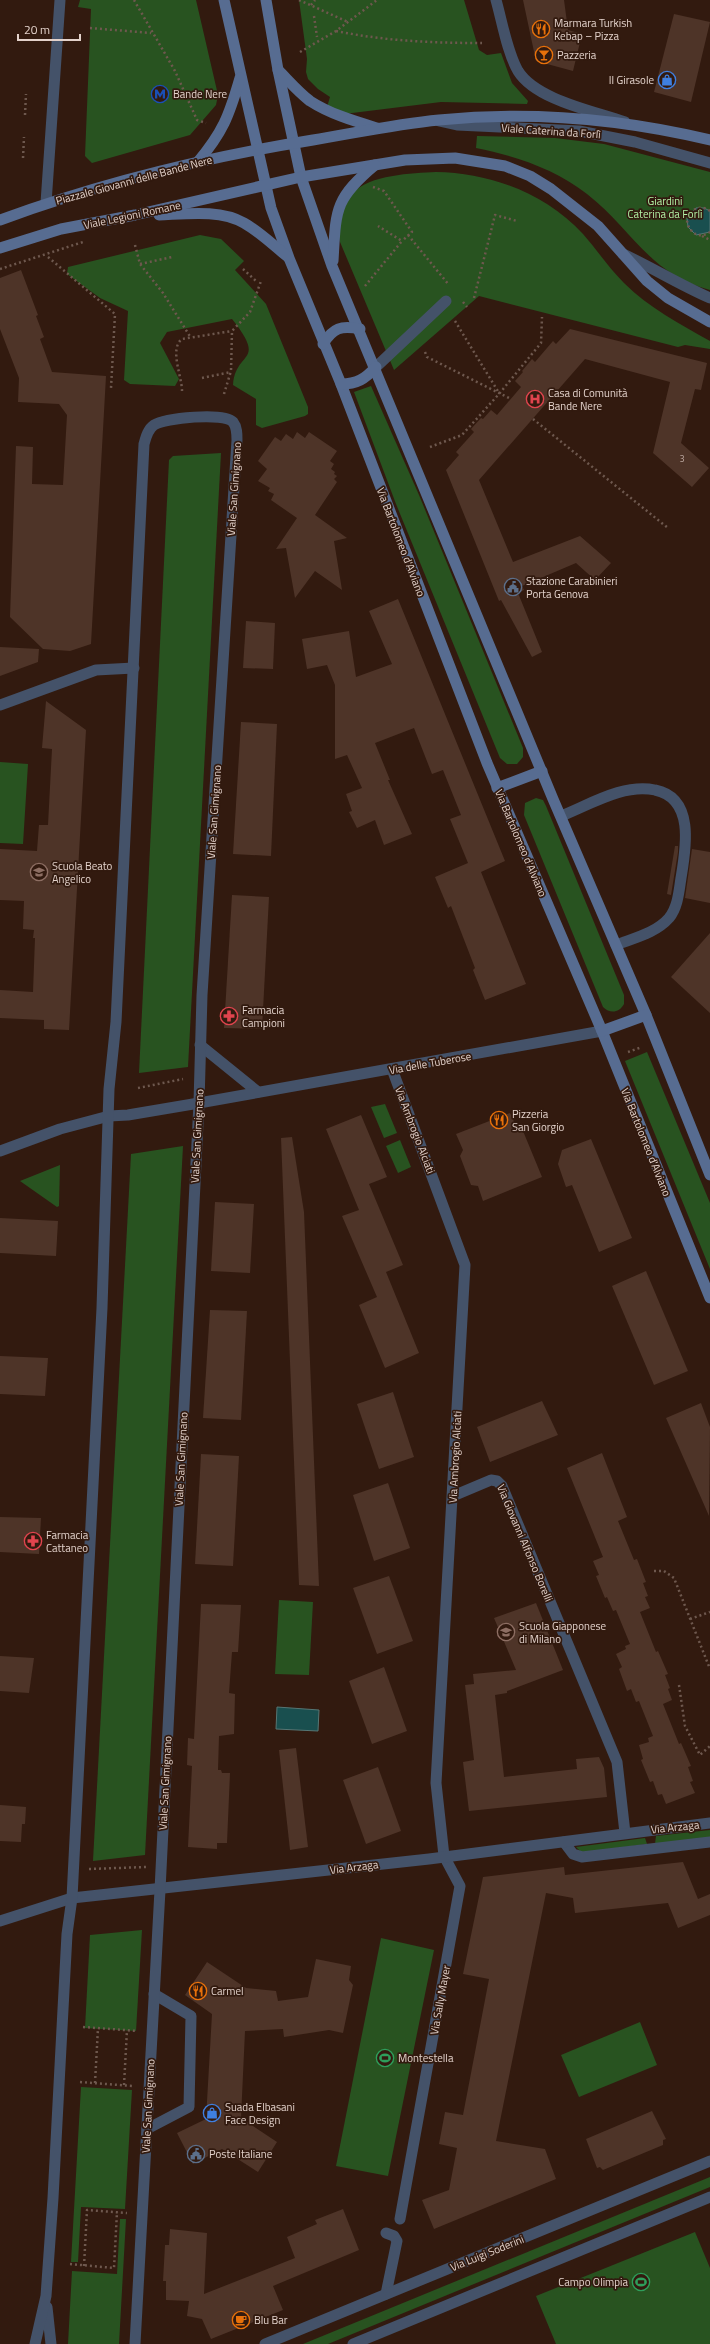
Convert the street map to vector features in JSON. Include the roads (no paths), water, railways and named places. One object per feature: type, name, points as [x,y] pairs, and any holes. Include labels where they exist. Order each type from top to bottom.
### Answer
[{"type":"main road","points":[[224,0],[265,184],[289,258],[323,344],[341,384],[357,383],[366,378],[376,368]]},
{"type":"main road","points":[[266,0],[278,70],[301,177],[332,266],[360,329],[542,771],[646,1015],[710,1175]]},
{"type":"main road","points":[[278,70],[301,93],[317,105],[342,117],[379,129]]},
{"type":"main road","points":[[197,163],[211,146],[230,115],[240,77]]},
{"type":"main road","name":"Viale Caterina da Forlì","points":[[379,129],[438,120],[528,116],[633,124],[710,140]]},
{"type":"main road","name":"Piazzale Giovanni delle Bande Nere","points":[[46,203],[197,163],[257,149],[379,129]]},
{"type":"main road","points":[[265,184],[376,164],[429,158],[455,158],[505,166],[530,176],[569,201],[598,226],[647,282],[668,298],[710,322]]},
{"type":"main road","points":[[332,266],[335,225],[339,205],[354,183],[376,164]]},
{"type":"main road","name":"Viale Legioni Romane","points":[[0,248],[61,230],[135,215],[265,184]]},
{"type":"main road","points":[[0,220],[46,203]]},
{"type":"main road","points":[[135,215],[206,214],[230,217],[244,223],[289,258]]},
{"type":"main road","points":[[323,344],[329,334],[338,328],[346,327],[360,329]]},
{"type":"main road","name":"Via Bartolomeo d'Alviano","points":[[341,384],[497,788],[602,1031],[710,1298]]},
{"type":"main road","points":[[497,788],[542,771]]},
{"type":"main road","points":[[602,1031],[646,1015]]},
{"type":"street","name":"Piazzale Giovanni delle Bande Nere","points":[[46,203],[60,0]]},
{"type":"street","points":[[496,0],[518,69],[526,80],[545,94],[633,124]]},
{"type":"street","name":"Viale Caterina da Forlì","points":[[438,120],[457,125],[579,131],[604,135],[710,163]]},
{"type":"street","points":[[622,254],[657,269],[686,287],[710,298]]},
{"type":"street","points":[[376,368],[446,301]]},
{"type":"street","name":"Viale San Gimignano","points":[[35,2344],[46,2296],[53,2198],[67,1934],[72,1898],[102,1308],[109,1116],[134,668],[144,444],[152,426],[160,422],[184,418],[224,417],[232,422],[237,431],[200,1044],[199,1103],[160,1890],[135,2344]]},
{"type":"street","points":[[0,705],[96,670],[111,667],[134,668]]},
{"type":"street","points":[[561,816],[627,790],[641,788],[656,790],[670,795],[678,805],[686,832],[683,864],[675,909],[669,918],[658,927],[616,945]]},
{"type":"street","name":"Via delle Tuberose","points":[[0,1151],[60,1129],[109,1116],[128,1115],[392,1070],[602,1031]]},
{"type":"street","points":[[200,1044],[258,1092]]},
{"type":"street","name":"Via Ambrogio Alciati","points":[[392,1070],[465,1265],[436,1783],[444,1856]]},
{"type":"street","name":"Via Giovanni Alfonso Borelli","points":[[453,1496],[489,1481],[497,1481],[502,1485],[616,1762],[625,1833]]},
{"type":"street","name":"Via Arzaga","points":[[0,1921],[72,1898],[160,1890],[564,1842],[710,1823]]},
{"type":"street","points":[[564,1842],[573,1854],[582,1858],[710,1842]]},
{"type":"street","name":"Via Sally Mayer","points":[[400,2219],[460,1886],[444,1856]]},
{"type":"street","points":[[147,2129],[189,2107],[191,2016],[154,1994]]},
{"type":"street","name":"Via Luigi Soderini","points":[[265,2344],[710,2161]]},
{"type":"street","points":[[353,2344],[710,2197]]},
{"type":"street","points":[[386,2233],[394,2236],[397,2241],[386,2294]]},
{"type":"street","name":"Viale San Gimignano","points":[[46,2296],[51,2344]]},
{"type":"water","points":[[696,208],[704,208],[710,211],[710,232],[696,235],[688,227],[687,218]]},
{"type":"water","points":[[277,1707],[319,1710],[318,1731],[276,1729]]},
{"type":"place","name":"Marmara Turkish Kebap – Pizza","points":[[541,29]]},
{"type":"place","name":"Pazzeria","points":[[544,55]]},
{"type":"place","name":"Il Girasole","points":[[667,80]]},
{"type":"place","name":"Bande Nere","points":[[160,94]]},
{"type":"place","name":"Casa di Comunità Bande Nere","points":[[535,399]]},
{"type":"place","name":"Stazione Carabinieri Porta Genova","points":[[513,587]]},
{"type":"place","name":"Scuola Beato Angelico","points":[[39,872]]},
{"type":"place","name":"Farmacia Campioni","points":[[229,1016]]},
{"type":"place","name":"Pizzeria San Giorgio","points":[[499,1120]]},
{"type":"place","name":"Farmacia Cattaneo","points":[[33,1541]]},
{"type":"place","name":"Scuola Giapponese di Milano","points":[[506,1632]]},
{"type":"place","name":"Carmel","points":[[198,1991]]},
{"type":"place","name":"Montestella","points":[[385,2058]]},
{"type":"place","name":"Suada Elbasani Face Design","points":[[212,2113]]},
{"type":"place","name":"Poste Italiane","points":[[196,2154]]},
{"type":"place","name":"Campo Olimpia","points":[[641,2282]]},
{"type":"place","name":"Blu Bar","points":[[241,2320]]},
{"type":"park label","name":"Giardini Caterina da Forlì","points":[[665,207]]}]
